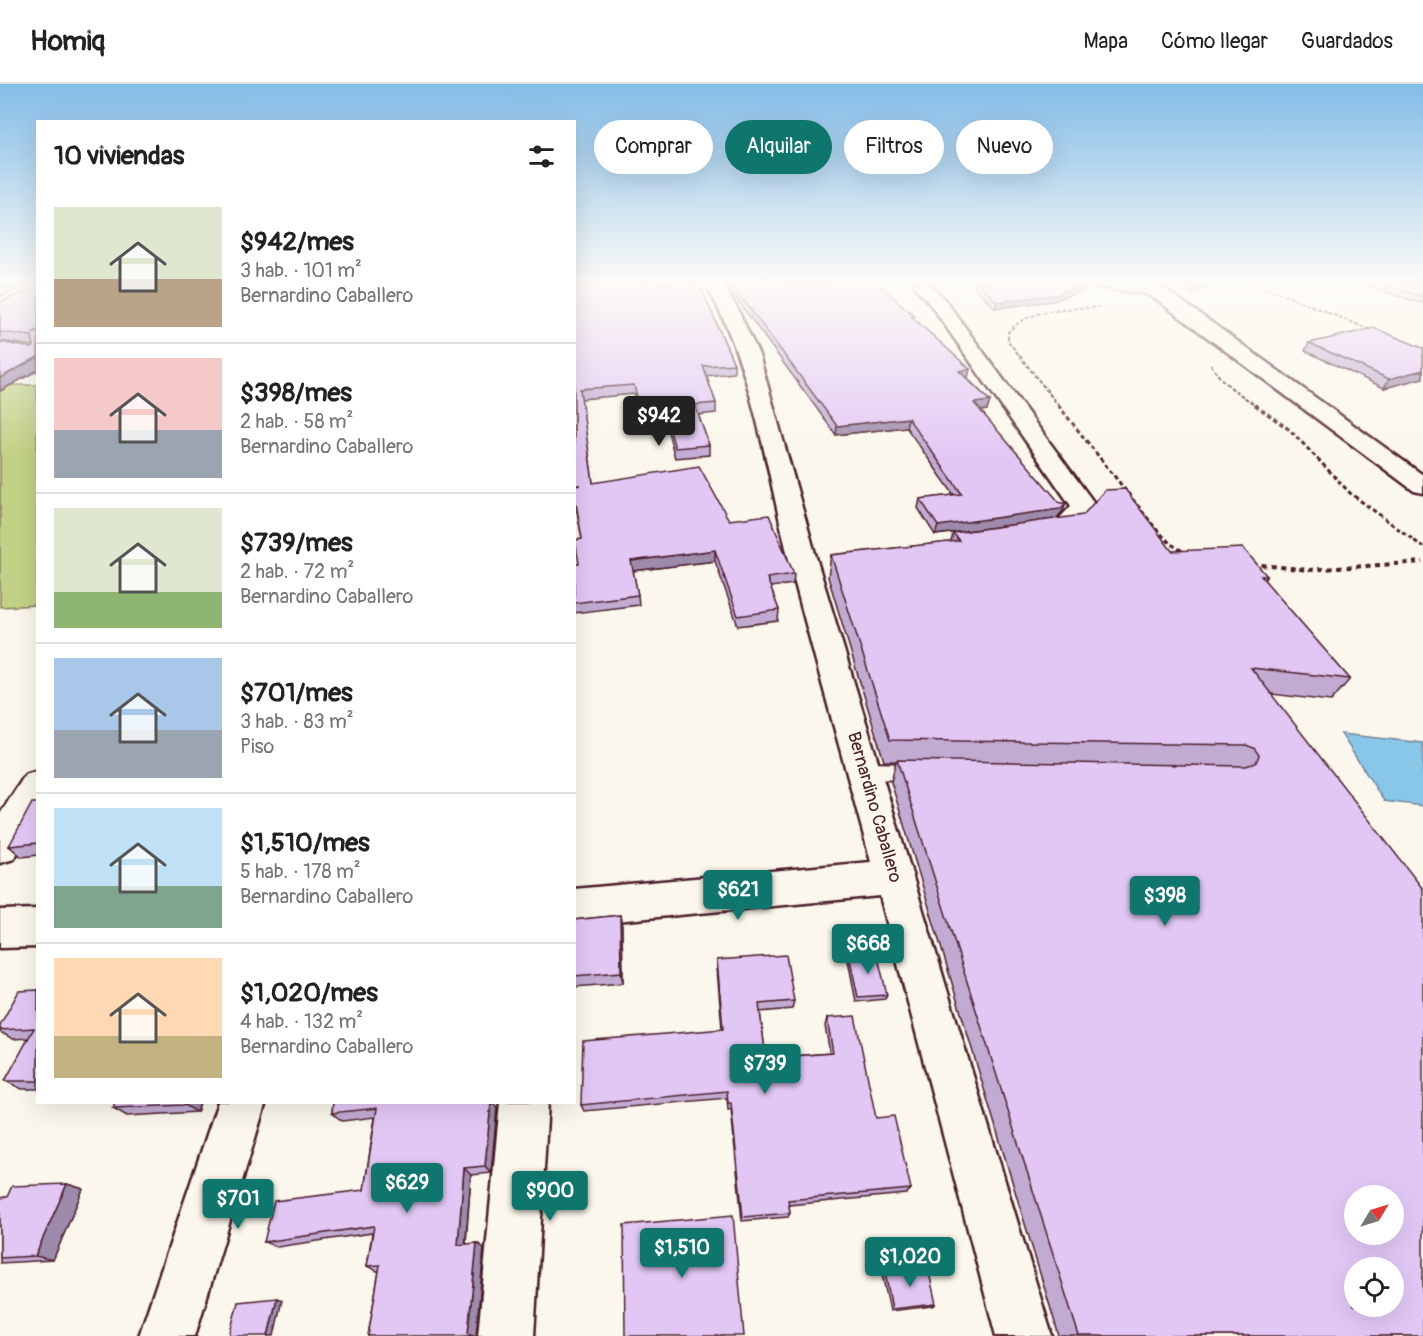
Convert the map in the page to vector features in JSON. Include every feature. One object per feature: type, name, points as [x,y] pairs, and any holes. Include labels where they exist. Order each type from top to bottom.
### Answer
[{"type":"street","name":"Bernardino Caballero","points":[[743,341],[815,562],[864,771],[1024,1336]]},
{"type":"street","points":[[966,341],[1084,507],[1065,528],[1011,536]]},
{"type":"street","points":[[1225,341],[1423,486]]},
{"type":"street","points":[[0,847],[36,788]]},
{"type":"street","points":[[576,908],[895,877]]},
{"type":"street","points":[[0,929],[36,928]]},
{"type":"street","points":[[167,1336],[241,1104]]},
{"type":"street","points":[[506,1336],[524,1104]]},
{"type":"lane","points":[[864,771],[934,772]]},
{"type":"path","points":[[1008,341],[1157,530],[1189,555]]},
{"type":"path","points":[[1208,357],[1215,373],[1290,430],[1350,493],[1423,547]]},
{"type":"path","points":[[1251,564],[1310,570],[1423,562]]},
{"type":"green space","points":[[0,385],[36,385],[36,605],[0,607]]},
{"type":"water","points":[[1341,734],[1423,743],[1423,806],[1384,801]]},
{"type":"building","points":[[33,341],[36,341],[36,358],[0,378],[0,342],[32,348]]},
{"type":"building","points":[[576,341],[724,341],[734,364],[703,366],[716,403],[695,405],[709,445],[675,448],[663,407],[640,409],[634,385],[580,389],[593,483],[699,466],[729,520],[769,515],[794,574],[767,578],[779,610],[738,616],[715,550],[631,561],[638,595],[576,603],[576,564],[579,564],[576,540],[582,539],[576,503],[576,486],[581,485],[576,485]]},
{"type":"building","points":[[774,341],[939,341],[970,369],[959,371],[990,401],[974,403],[1060,503],[1066,503],[1060,509],[938,526],[920,499],[962,494],[908,418],[837,426]]},
{"type":"building","points":[[1407,341],[1423,348],[1423,370],[1389,379],[1309,343]]},
{"type":"building","points":[[1125,489],[1172,551],[1243,548],[1267,576],[1261,576],[1350,679],[1251,668],[1423,889],[1423,1336],[1079,1336],[897,760],[1246,766],[1256,763],[1259,755],[1254,748],[1246,745],[890,740],[831,555],[959,541],[953,533],[1083,515],[1105,490]]},
{"type":"building","points":[[32,803],[36,803],[36,843],[9,846]]},
{"type":"building","points":[[620,915],[621,972],[576,976],[576,920]]},
{"type":"building","points":[[877,953],[887,995],[858,997],[849,955]]},
{"type":"building","points":[[786,955],[794,1001],[759,1004],[766,1058],[833,1053],[827,1018],[855,1016],[876,1118],[894,1116],[911,1189],[788,1200],[790,1213],[743,1217],[731,1103],[728,1103],[727,1091],[581,1105],[583,1041],[723,1029],[717,960]]},
{"type":"building","points":[[36,990],[36,1081],[5,1081],[34,1028],[0,1030],[0,1025],[19,991]]},
{"type":"building","points":[[114,1104],[184,1104],[184,1105],[113,1108]]},
{"type":"building","points":[[333,1104],[491,1104],[485,1166],[464,1168],[458,1245],[477,1243],[468,1333],[471,1336],[368,1336],[380,1265],[367,1266],[374,1226],[264,1242],[274,1201],[364,1190],[377,1108],[332,1113]]},
{"type":"building","points":[[67,1184],[35,1256],[0,1258],[0,1198],[7,1197],[12,1186]]},
{"type":"building","points":[[733,1215],[744,1336],[625,1336],[624,1225]]},
{"type":"building","points":[[928,1268],[936,1304],[892,1309],[885,1272]]},
{"type":"building","points":[[277,1298],[268,1336],[229,1336],[238,1302]]}]
